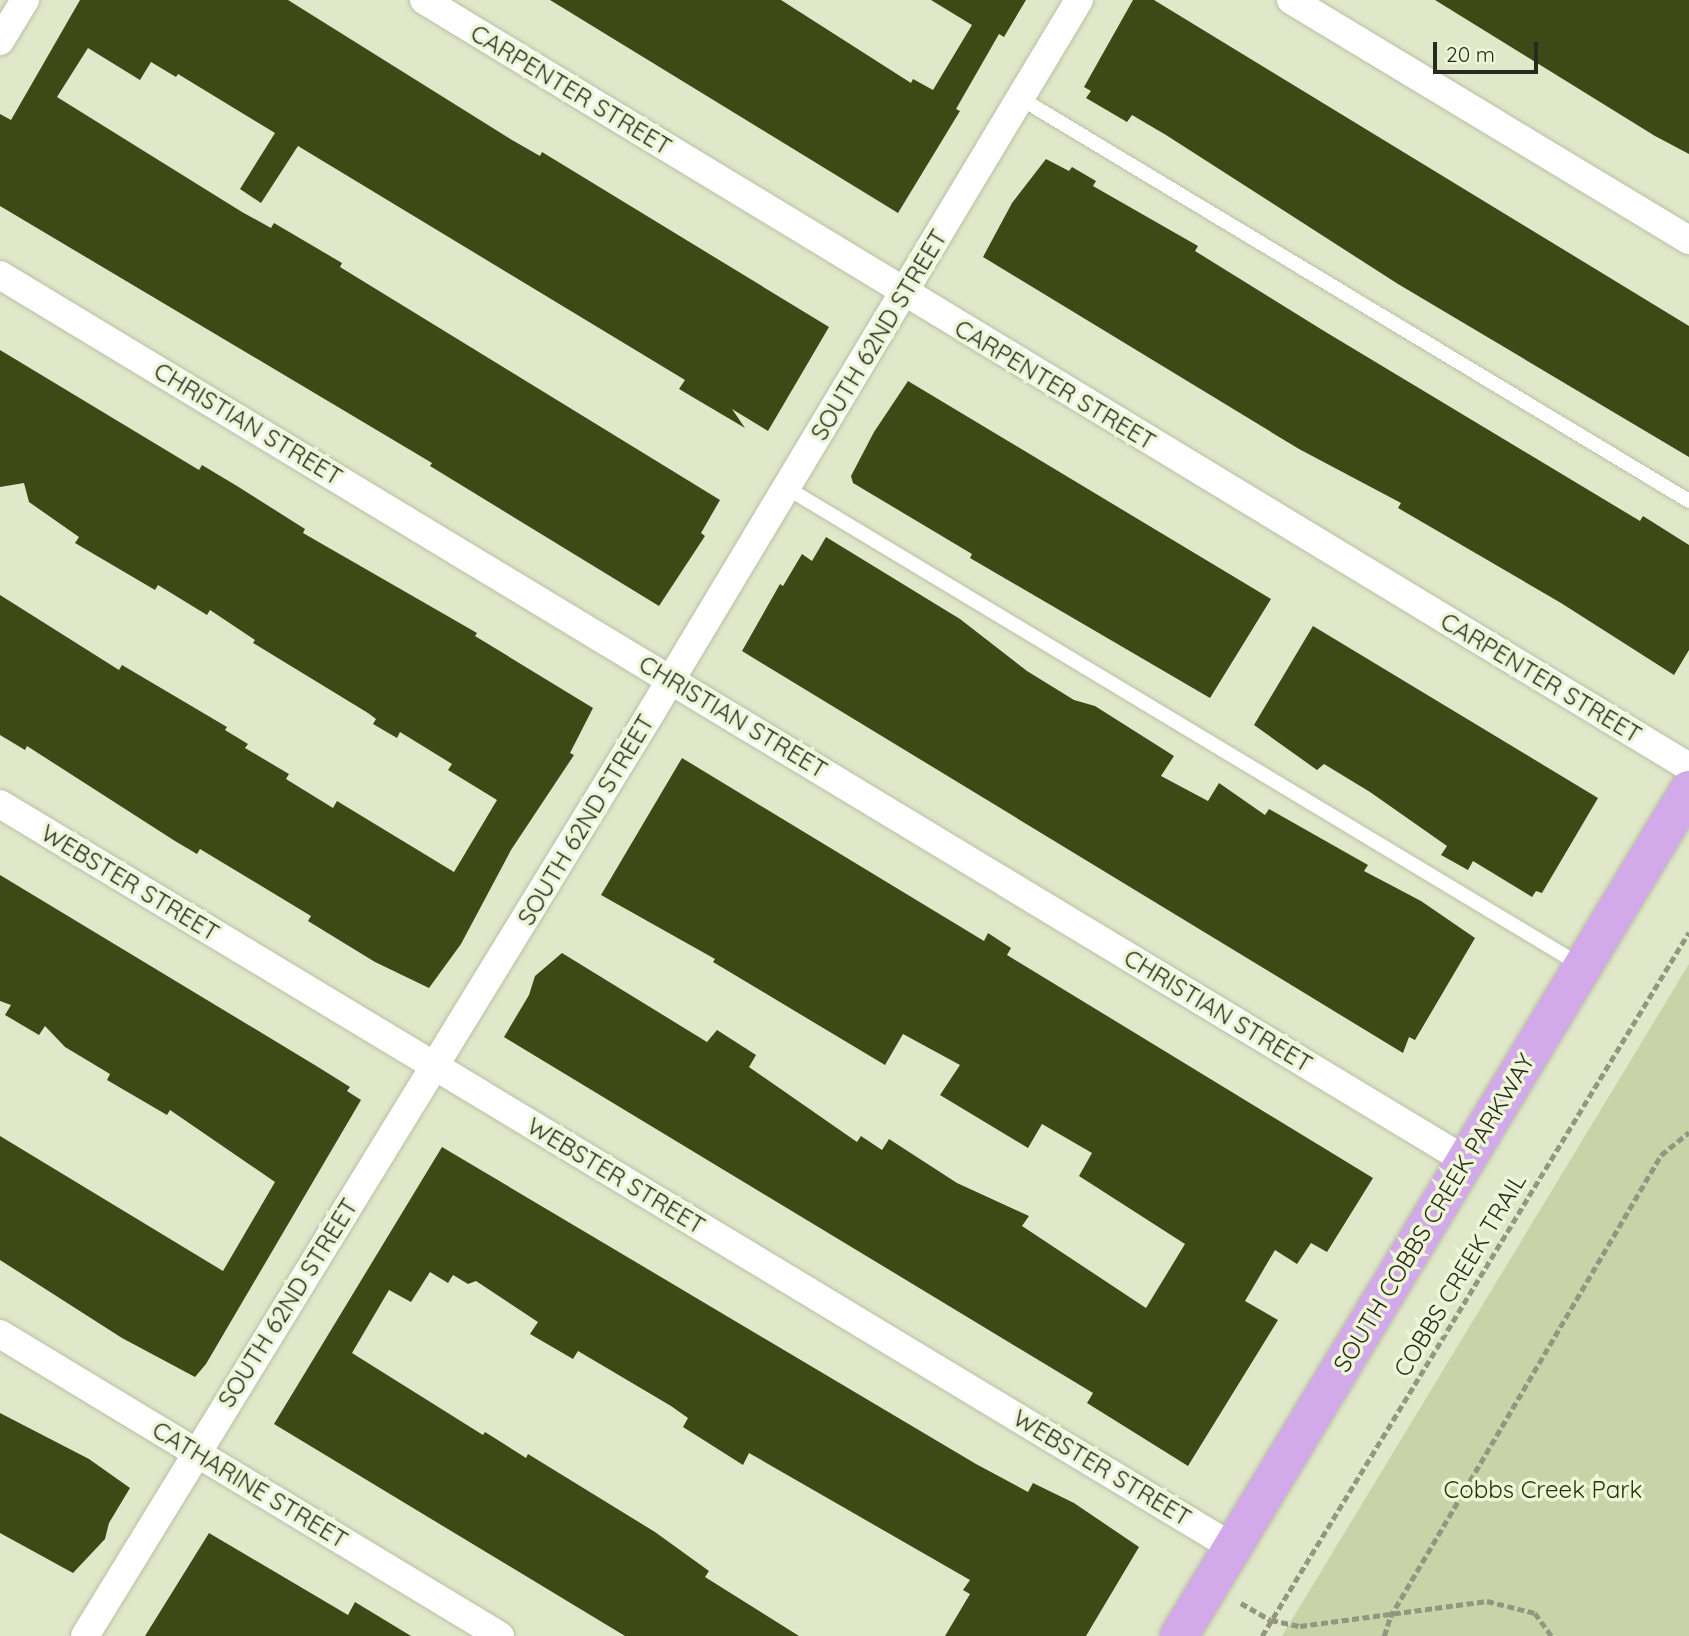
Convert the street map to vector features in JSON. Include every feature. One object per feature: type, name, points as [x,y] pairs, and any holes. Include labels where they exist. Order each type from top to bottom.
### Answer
[{"type":"main road","name":"SOUTH COBBS CREEK PARKWAY","points":[[1179,1636],[1689,790]]},
{"type":"street","points":[[0,41],[24,0]]},
{"type":"street","name":"CARPENTER STREET","points":[[424,0],[904,294],[1689,767]]},
{"type":"street","name":"SOUTH 62ND STREET","points":[[85,1636],[195,1452],[435,1067],[671,680],[1079,0]]},
{"type":"street","points":[[1291,0],[1689,240]]},
{"type":"street","name":"CHRISTIAN STREET","points":[[0,275],[1465,1160]]},
{"type":"street","name":"WEBSTER STREET","points":[[0,804],[1232,1547]]},
{"type":"street","name":"CATHARINE STREET","points":[[0,1334],[500,1636]]},
{"type":"lane","points":[[1020,98],[1689,501]]},
{"type":"lane","points":[[787,488],[1584,967]]},
{"type":"path","name":"COBBS CREEK TRAIL","points":[[1262,1636],[1689,932]]},
{"type":"path","points":[[1384,1636],[1390,1617],[1661,1155],[1689,1132]]},
{"type":"path","points":[[1210,1585],[1271,1620],[1300,1626],[1390,1617],[1487,1601],[1535,1613],[1552,1636]]},
{"type":"green space","name":"Cobbs Creek Park","points":[[1689,964],[1689,1636],[1282,1636]]},
{"type":"building","points":[[80,0],[288,0],[512,140],[540,156],[542,152],[829,327],[768,431],[732,409],[745,428],[679,389],[685,380],[298,146],[261,203],[240,189],[275,133],[178,74],[176,77],[151,62],[140,80],[88,48],[57,97],[242,212],[271,228],[274,223],[342,263],[340,267],[720,500],[701,533],[705,536],[659,606],[430,466],[432,463],[0,206],[0,114],[11,120]]},
{"type":"building","points":[[550,0],[781,0],[911,83],[913,79],[933,90],[972,25],[931,0],[1026,0],[1004,37],[999,34],[956,109],[960,111],[898,213]]},
{"type":"building","points":[[1133,0],[1154,0],[1689,326],[1689,457],[1398,284],[1166,135],[1132,115],[1127,122],[1086,98],[1091,91],[1084,87]]},
{"type":"building","points":[[1435,0],[1689,0],[1689,154],[1655,136]]},
{"type":"building","points":[[1046,159],[1069,171],[1072,167],[1096,181],[1093,186],[1198,246],[1195,251],[1324,331],[1640,521],[1643,516],[1689,545],[1689,650],[1674,675],[1561,603],[1398,508],[1401,503],[1299,449],[983,257],[1012,203]]},
{"type":"building","points":[[0,350],[199,470],[202,465],[237,486],[305,529],[303,533],[477,633],[475,636],[593,708],[570,753],[574,755],[511,850],[461,944],[429,988],[375,962],[308,921],[311,916],[200,849],[197,854],[175,841],[27,746],[25,750],[0,735],[0,595],[119,670],[122,665],[227,727],[225,730],[248,744],[245,748],[289,774],[286,779],[333,808],[337,801],[454,872],[497,800],[448,770],[452,764],[400,732],[397,738],[373,724],[376,719],[368,713],[253,643],[255,640],[210,610],[207,615],[158,585],[155,590],[75,543],[79,537],[29,502],[24,483],[0,487]]},
{"type":"building","points":[[908,381],[1271,599],[1210,698],[970,558],[972,554],[853,483],[851,476],[874,432]]},
{"type":"building","points":[[826,537],[960,619],[1027,671],[1074,700],[1095,706],[1174,756],[1161,776],[1208,801],[1219,783],[1265,815],[1269,809],[1368,865],[1364,871],[1421,901],[1475,938],[1415,1040],[1409,1037],[1403,1053],[742,651],[780,584],[783,586],[802,554],[812,561]]},
{"type":"building","points":[[1313,626],[1598,798],[1542,893],[1536,891],[1532,897],[1473,861],[1468,870],[1441,855],[1447,846],[1370,792],[1324,764],[1317,770],[1254,725]]},
{"type":"building","points":[[682,758],[984,941],[988,933],[1011,948],[1007,955],[1373,1178],[1327,1252],[1311,1243],[1297,1264],[1275,1250],[1245,1301],[1278,1320],[1188,1466],[1087,1403],[1093,1393],[504,1037],[529,995],[535,976],[562,953],[707,1042],[717,1030],[756,1055],[749,1067],[857,1142],[861,1136],[882,1150],[889,1139],[957,1183],[1029,1216],[1022,1226],[1146,1308],[1185,1244],[1079,1176],[1092,1153],[1042,1124],[1028,1148],[940,1095],[960,1065],[903,1034],[885,1065],[713,962],[715,959],[601,895]]},
{"type":"building","points":[[0,875],[318,1067],[350,1087],[347,1091],[361,1100],[206,1364],[195,1377],[122,1338],[0,1260],[0,1136],[223,1271],[275,1182],[170,1110],[167,1115],[107,1080],[110,1074],[65,1047],[45,1026],[39,1035],[5,1015],[11,1005],[0,1001]]},
{"type":"building","points":[[442,1147],[976,1464],[1028,1492],[1033,1483],[1074,1503],[1139,1547],[1086,1636],[945,1636],[970,1594],[963,1590],[970,1580],[749,1453],[743,1465],[683,1427],[688,1418],[671,1406],[578,1351],[573,1359],[530,1334],[538,1322],[476,1281],[468,1284],[453,1275],[448,1283],[430,1272],[411,1302],[389,1290],[352,1353],[483,1435],[485,1432],[526,1458],[528,1454],[655,1532],[709,1571],[705,1577],[799,1636],[625,1636],[274,1424]]},
{"type":"building","points":[[0,1413],[89,1459],[130,1488],[109,1523],[105,1539],[73,1573],[0,1533]]},
{"type":"building","points":[[209,1533],[348,1615],[355,1602],[411,1636],[145,1636]]}]
